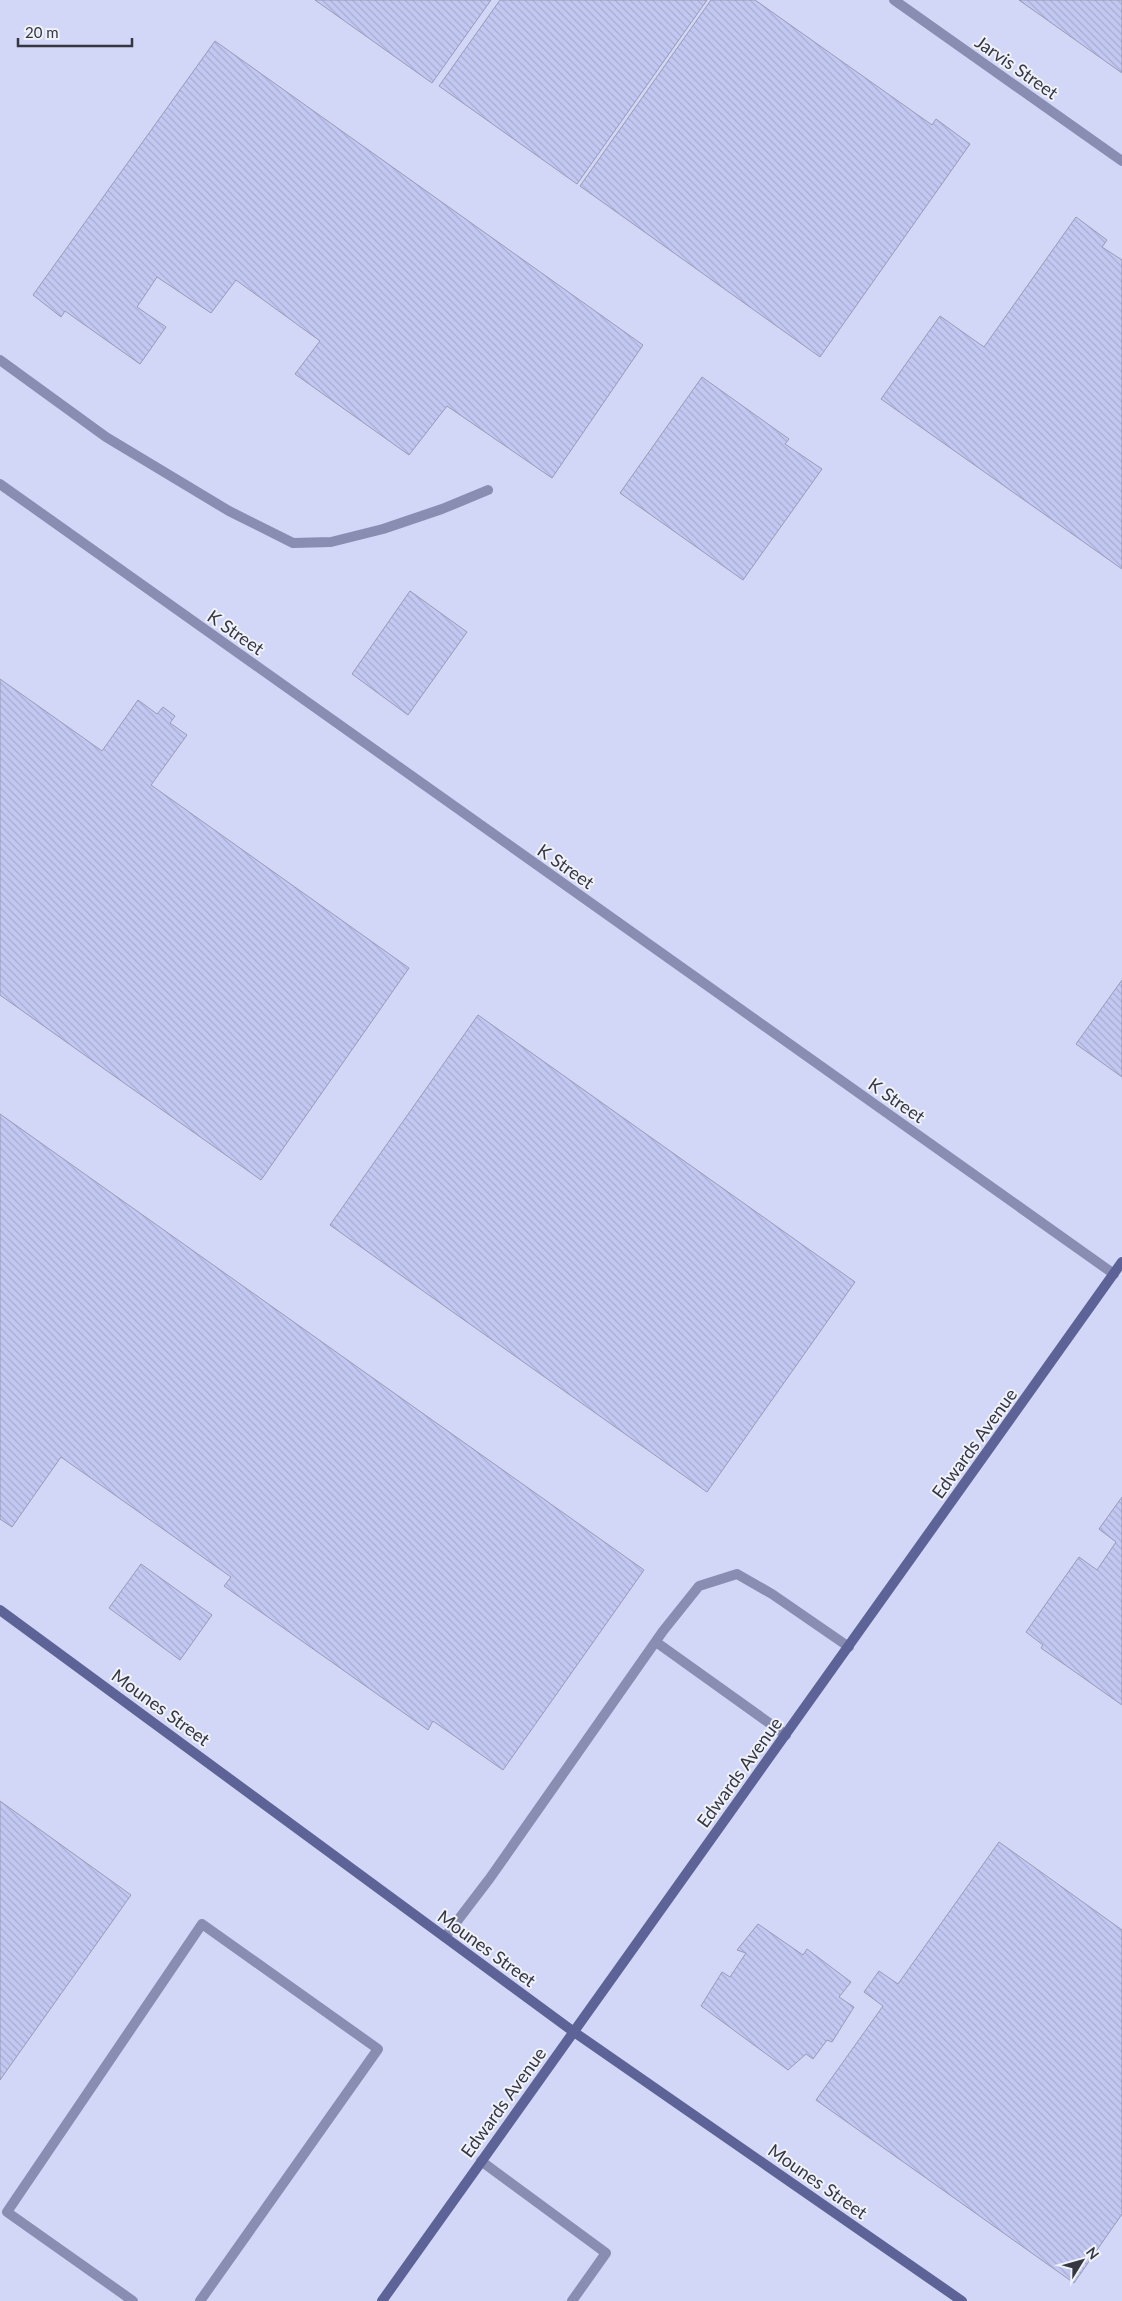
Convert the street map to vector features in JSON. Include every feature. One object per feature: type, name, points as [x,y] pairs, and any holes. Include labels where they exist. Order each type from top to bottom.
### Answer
[{"type":"street","name":"Jarvis Street","points":[[894,0],[1122,161]]},
{"type":"street","points":[[0,360],[106,437],[229,511],[292,542],[331,542],[383,529],[442,509],[488,490]]},
{"type":"street","name":"K Street","points":[[0,484],[1114,1274]]},
{"type":"street","name":"Edwards Avenue","points":[[382,2301],[1122,1262]]},
{"type":"street","points":[[445,1937],[490,1878],[656,1642],[699,1586],[736,1574],[772,1594],[849,1647]]},
{"type":"street","name":"Mounes Street","points":[[0,1610],[574,2032],[962,2301]]},
{"type":"street","points":[[656,1642],[786,1735]]},
{"type":"street","points":[[132,2301],[7,2212],[202,1924],[378,2049],[200,2301]]},
{"type":"street","points":[[481,2161],[606,2253],[572,2301]]},
{"type":"shaded area","points":[[0,0],[1122,0],[1122,2301],[0,2301]]},
{"type":"building","points":[[315,0],[491,0],[432,83]]},
{"type":"building","points":[[500,0],[707,0],[577,184],[439,86]]},
{"type":"building","points":[[711,0],[755,0],[932,125],[936,119],[970,144],[820,357],[580,186]]},
{"type":"building","points":[[1019,0],[1122,0],[1122,73]]},
{"type":"building","points":[[215,41],[643,345],[552,478],[447,406],[409,455],[295,374],[320,341],[236,280],[211,313],[157,277],[137,307],[166,327],[140,364],[65,311],[61,317],[33,295]]},
{"type":"building","points":[[1076,217],[1107,240],[1102,247],[1122,260],[1122,569],[881,399],[940,316],[984,347]]},
{"type":"building","points":[[702,377],[789,439],[785,444],[822,469],[743,580],[620,493]]},
{"type":"building","points":[[410,591],[467,632],[408,715],[352,674]]},
{"type":"building","points":[[0,679],[102,751],[138,700],[157,714],[163,707],[175,716],[170,723],[187,735],[151,785],[409,968],[261,1180],[0,995]]},
{"type":"building","points":[[1122,980],[1122,1077],[1076,1044]]},
{"type":"building","points":[[478,1015],[855,1282],[707,1492],[330,1225]]},
{"type":"building","points":[[0,1114],[644,1570],[503,1770],[433,1721],[428,1730],[224,1586],[231,1577],[61,1457],[12,1527],[0,1519]]},
{"type":"building","points":[[1122,1497],[1122,1705],[1041,1648],[1043,1645],[1026,1632],[1079,1557],[1097,1570],[1116,1542],[1099,1529]]},
{"type":"building","points":[[141,1564],[212,1615],[180,1660],[109,1608]]},
{"type":"building","points":[[0,1801],[131,1895],[0,2080]]},
{"type":"building","points":[[999,1842],[1122,1930],[1122,2214],[1074,2283],[816,2100],[883,2006],[864,1992],[879,1971],[898,1984]]},
{"type":"building","points":[[758,1924],[803,1955],[807,1949],[851,1982],[839,1997],[854,2007],[832,2042],[827,2040],[813,2059],[806,2054],[788,2070],[701,2006],[722,1972],[730,1977],[746,1953],[737,1950]]}]
